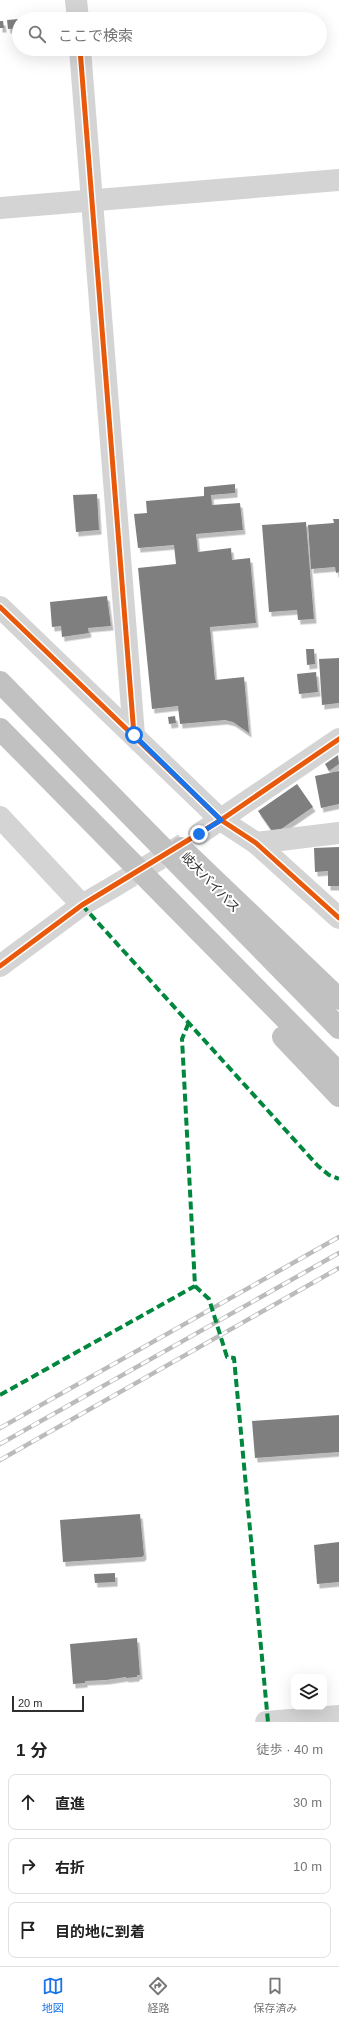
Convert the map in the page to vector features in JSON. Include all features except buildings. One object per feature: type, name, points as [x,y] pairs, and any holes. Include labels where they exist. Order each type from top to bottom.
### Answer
[{"type":"highway","name":"岐大バイパス","points":[[0,682],[339,1028]]},
{"type":"highway","points":[[0,730],[339,1073]]},
{"type":"highway","points":[[134,818],[182,848],[339,999]]},
{"type":"highway","points":[[173,904],[175,924],[339,1096]]},
{"type":"street","points":[[76,0],[77,12]]},
{"type":"street","points":[[81,56],[134,735]]},
{"type":"street","points":[[0,208],[339,180]]},
{"type":"street","points":[[0,607],[221,820],[256,843],[339,918]]},
{"type":"street","points":[[199,834],[339,739]]},
{"type":"street","points":[[0,817],[82,905]]},
{"type":"street","points":[[256,843],[339,833]]},
{"type":"street","points":[[0,966],[82,905],[113,886]]},
{"type":"street","points":[[266,1722],[339,1716]]},
{"type":"tunnel","points":[[113,887],[184,844]]},
{"type":"railway","points":[[0,1428],[339,1237]]},
{"type":"railway","points":[[0,1444],[339,1253]]},
{"type":"railway","points":[[0,1460],[339,1268]]},
{"type":"marked path","points":[[82,905],[318,1166],[329,1175],[339,1179]]},
{"type":"marked path","points":[[0,1395],[195,1286],[182,1039],[189,1022]]},
{"type":"marked path","points":[[195,1286],[209,1299],[227,1357],[234,1358],[268,1722]]},
{"type":"cycle path","points":[[81,56],[134,735]]},
{"type":"cycle path","points":[[0,607],[221,820],[256,843],[339,918]]},
{"type":"cycle path","points":[[0,966],[82,905],[221,820],[339,739]]},
{"type":"route","points":[[134,735],[221,820],[199,834]]}]
